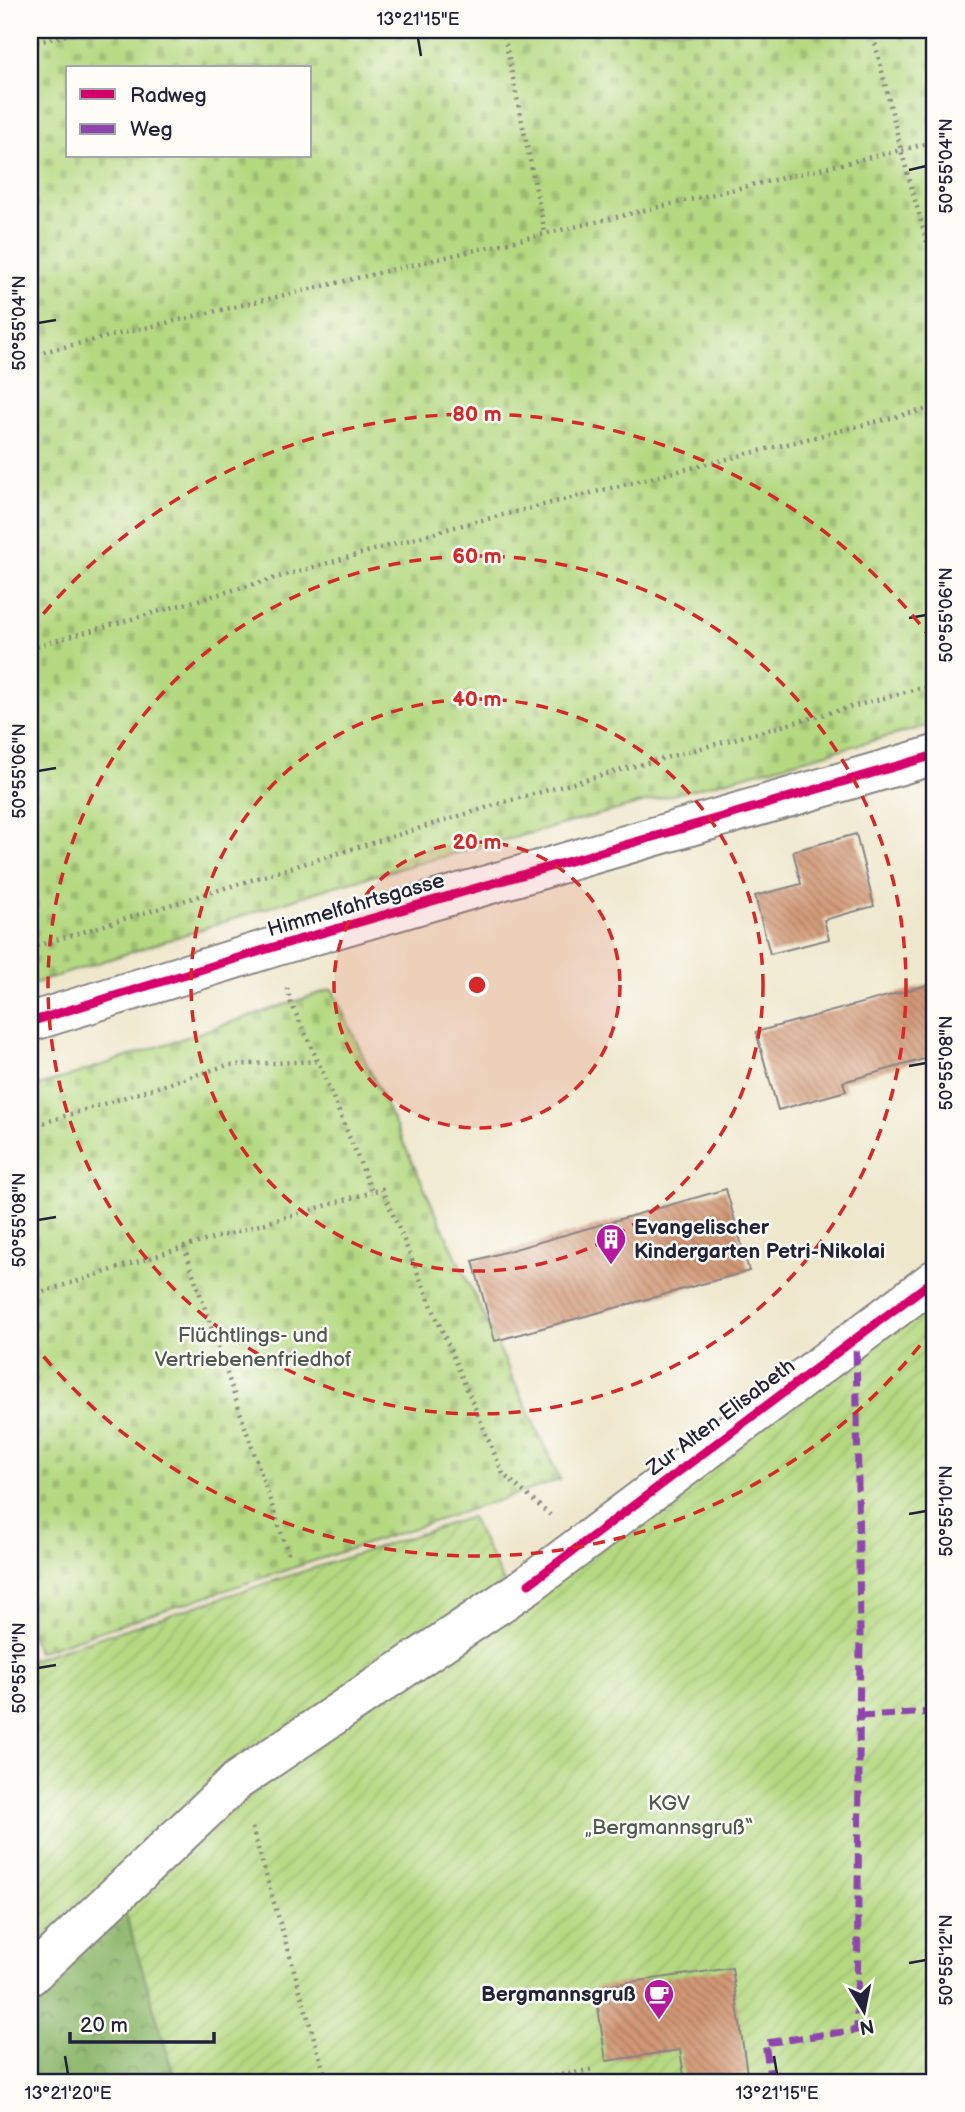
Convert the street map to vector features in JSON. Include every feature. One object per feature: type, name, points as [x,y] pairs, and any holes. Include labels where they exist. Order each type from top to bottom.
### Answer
[{"type":"street","name":"Himmelfahrtsgasse","points":[[30,1022],[277,946],[935,755]]},
{"type":"street","name":"Zur Alten Elisabeth","points":[[30,1976],[238,1780],[528,1584],[935,1279]]},
{"type":"path","points":[[30,44],[86,30]]},
{"type":"path","points":[[503,30],[545,233]]},
{"type":"path","points":[[872,30],[901,150],[935,271]]},
{"type":"path","points":[[30,355],[101,336],[935,142]]},
{"type":"path","points":[[30,648],[451,528],[935,407]]},
{"type":"path","points":[[30,948],[508,801],[935,684]]},
{"type":"path","points":[[277,946],[291,1003],[372,1192]]},
{"type":"path","points":[[30,1127],[228,1065],[318,1061]]},
{"type":"path","points":[[30,1296],[382,1189],[503,1474],[524,1492]]},
{"type":"path","points":[[184,1247],[289,1556]]},
{"type":"path","points":[[238,1780],[327,2082]]},
{"type":"path","points":[[520,2082],[595,2069]]},
{"type":"green space","points":[[30,30],[935,30],[935,724],[331,887],[30,985]]},
{"type":"green space","name":"Flüchtlings- und Vertriebenenfriedhof","points":[[332,989],[560,1480],[37,1652],[30,1629],[30,1089]]},
{"type":"green space","name":"KGV „Bergmannsgruß“","points":[[935,1292],[935,2082],[176,2082],[123,1905],[247,1794]]},
{"type":"green space","points":[[471,1517],[505,1585],[30,1952],[30,1660]]},
{"type":"green space","points":[[123,1905],[176,2082],[30,2082],[30,1997]]},
{"type":"building","points":[[856,834],[874,906],[824,920],[829,939],[770,954],[755,896],[801,884],[793,851]]},
{"type":"building","points":[[935,983],[935,1056],[843,1082],[846,1091],[778,1110],[756,1032]]},
{"type":"building","name":"Evangelischer Kindergarten Petri-Nikolai","points":[[726,1189],[749,1271],[495,1341],[473,1261]]},
{"type":"building","points":[[732,1968],[747,2074],[685,2082],[680,2050],[606,2061],[595,1987]]},
{"type":"marked path","points":[[771,2082],[765,2043],[857,2030],[860,1633],[856,1338]]},
{"type":"marked path","points":[[859,1716],[935,1712]]},
{"type":"cycle path","points":[[30,1022],[277,946],[935,755]]},
{"type":"cycle path","points":[[529,1584],[935,1279]]},
{"type":"place","name":"Evangelischer Kindergarten Petri-Nikolai","points":[[611,1266]]},
{"type":"place","name":"Bergmannsgruß","points":[[659,2021]]}]
